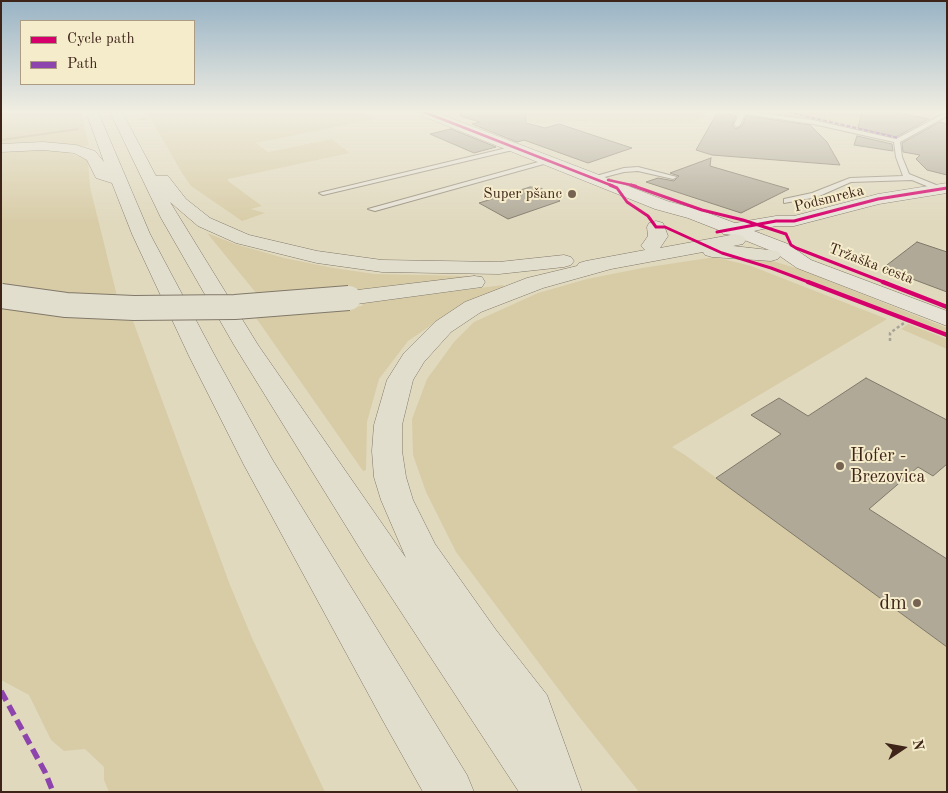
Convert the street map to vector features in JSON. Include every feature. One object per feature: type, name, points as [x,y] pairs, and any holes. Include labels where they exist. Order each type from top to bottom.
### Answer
[{"type":"highway","points":[[76,149],[90,154],[102,175],[119,184]]},
{"type":"highway","points":[[106,149],[119,184],[163,279],[260,465],[397,704],[450,792]]},
{"type":"highway","points":[[134,149],[201,273],[313,450],[547,792]]},
{"type":"highway","points":[[145,173],[162,179],[180,204],[204,222],[244,239],[317,257],[398,267],[471,268],[603,261]]},
{"type":"highway","points":[[651,246],[658,236],[656,227]]},
{"type":"highway","points":[[1,296],[66,305],[134,308],[235,307],[349,298],[693,249],[734,235]]},
{"type":"highway","points":[[558,792],[531,711],[482,644],[418,545],[397,500],[390,477],[387,451],[388,425],[400,380],[413,358],[443,327],[473,307],[508,292],[651,246],[734,235]]},
{"type":"highway","points":[[693,249],[722,253],[771,254]]},
{"type":"main road","name":"Tržaška cesta","points":[[518,149],[661,205],[670,212],[734,235],[781,248],[804,264]]},
{"type":"main road","points":[[617,188],[627,202],[648,216],[656,227]]},
{"type":"main road","name":"Podsmreka","points":[[734,235],[786,228],[794,221],[878,199],[945,188]]},
{"type":"main road","name":"Tržaška cesta","points":[[734,235],[790,262],[804,264],[947,319]]},
{"type":"lane","points":[[323,193],[511,149]]},
{"type":"lane","points":[[898,149],[906,175],[945,188]]},
{"type":"lane","points":[[372,209],[549,161]]},
{"type":"lane","points":[[593,178],[624,170],[638,169],[673,177]]},
{"type":"lane","points":[[787,201],[814,195],[850,180],[912,178]]},
{"type":"path","points":[[890,341],[890,333],[898,328]]},
{"type":"shaded area","points":[[26,149],[61,150],[88,160],[90,187],[118,300],[1,284],[1,151]]},
{"type":"shaded area","points":[[168,149],[264,149],[268,152],[283,149],[345,149],[350,153],[228,179],[228,181],[262,206],[251,209],[265,213],[242,221],[191,186]]},
{"type":"shaded area","points":[[207,233],[235,244],[284,258],[333,268],[375,274],[469,276],[471,278],[423,285],[261,299]]},
{"type":"shaded area","points":[[743,256],[766,259],[802,270],[947,328],[947,333]]},
{"type":"shaded area","points":[[715,257],[751,266],[887,319],[672,447],[947,647],[947,792],[639,792],[577,714],[456,552],[426,492],[413,455],[412,419],[427,379],[454,342],[474,322],[538,293],[587,279],[642,268]]},
{"type":"shaded area","points":[[503,285],[504,287],[446,315],[408,341],[379,379],[367,422],[366,470],[363,471],[254,315],[362,306],[363,303]]},
{"type":"shaded area","points":[[1,308],[133,321],[230,585],[252,638],[325,792],[109,792],[104,780],[104,767],[85,749],[64,751],[51,740],[29,695],[1,680]]},
{"type":"shaded area","points":[[908,324],[947,339],[947,349],[901,329]]},
{"type":"building","points":[[465,149],[489,149],[474,153]]},
{"type":"building","points":[[549,149],[629,149],[588,163]]},
{"type":"building","points":[[831,149],[840,165],[712,155],[696,150]]},
{"type":"building","points":[[903,149],[947,149],[947,175],[927,170],[916,159],[920,155],[903,152]]},
{"type":"building","points":[[711,158],[710,166],[789,189],[741,213],[646,182],[658,178],[674,181],[679,176],[670,173]]},
{"type":"building","points":[[530,187],[541,188],[560,201],[508,219],[479,203]]},
{"type":"building","points":[[917,242],[947,252],[947,292],[883,268]]},
{"type":"building","name":"Hofer - Brezovica","points":[[866,378],[947,420],[947,464],[933,476],[918,467],[869,509],[947,559],[947,647],[716,478],[781,434],[751,415],[779,398],[808,416]]},
{"type":"marked path","points":[[1,691],[45,772],[53,792]]},
{"type":"cycle path","points":[[518,149],[617,188],[627,202],[648,216],[656,227],[665,227],[722,253],[771,268],[947,335]]},
{"type":"cycle path","points":[[608,180],[639,187],[702,210],[743,220],[786,234],[791,245],[796,248],[947,307]]},
{"type":"cycle path","points":[[717,232],[776,221],[794,221],[878,199],[947,188]]},
{"type":"place","name":"Super pšanc","points":[[572,194]]},
{"type":"place","name":"Hofer - Brezovica","points":[[840,466]]},
{"type":"place","name":"dm","points":[[917,603]]}]
